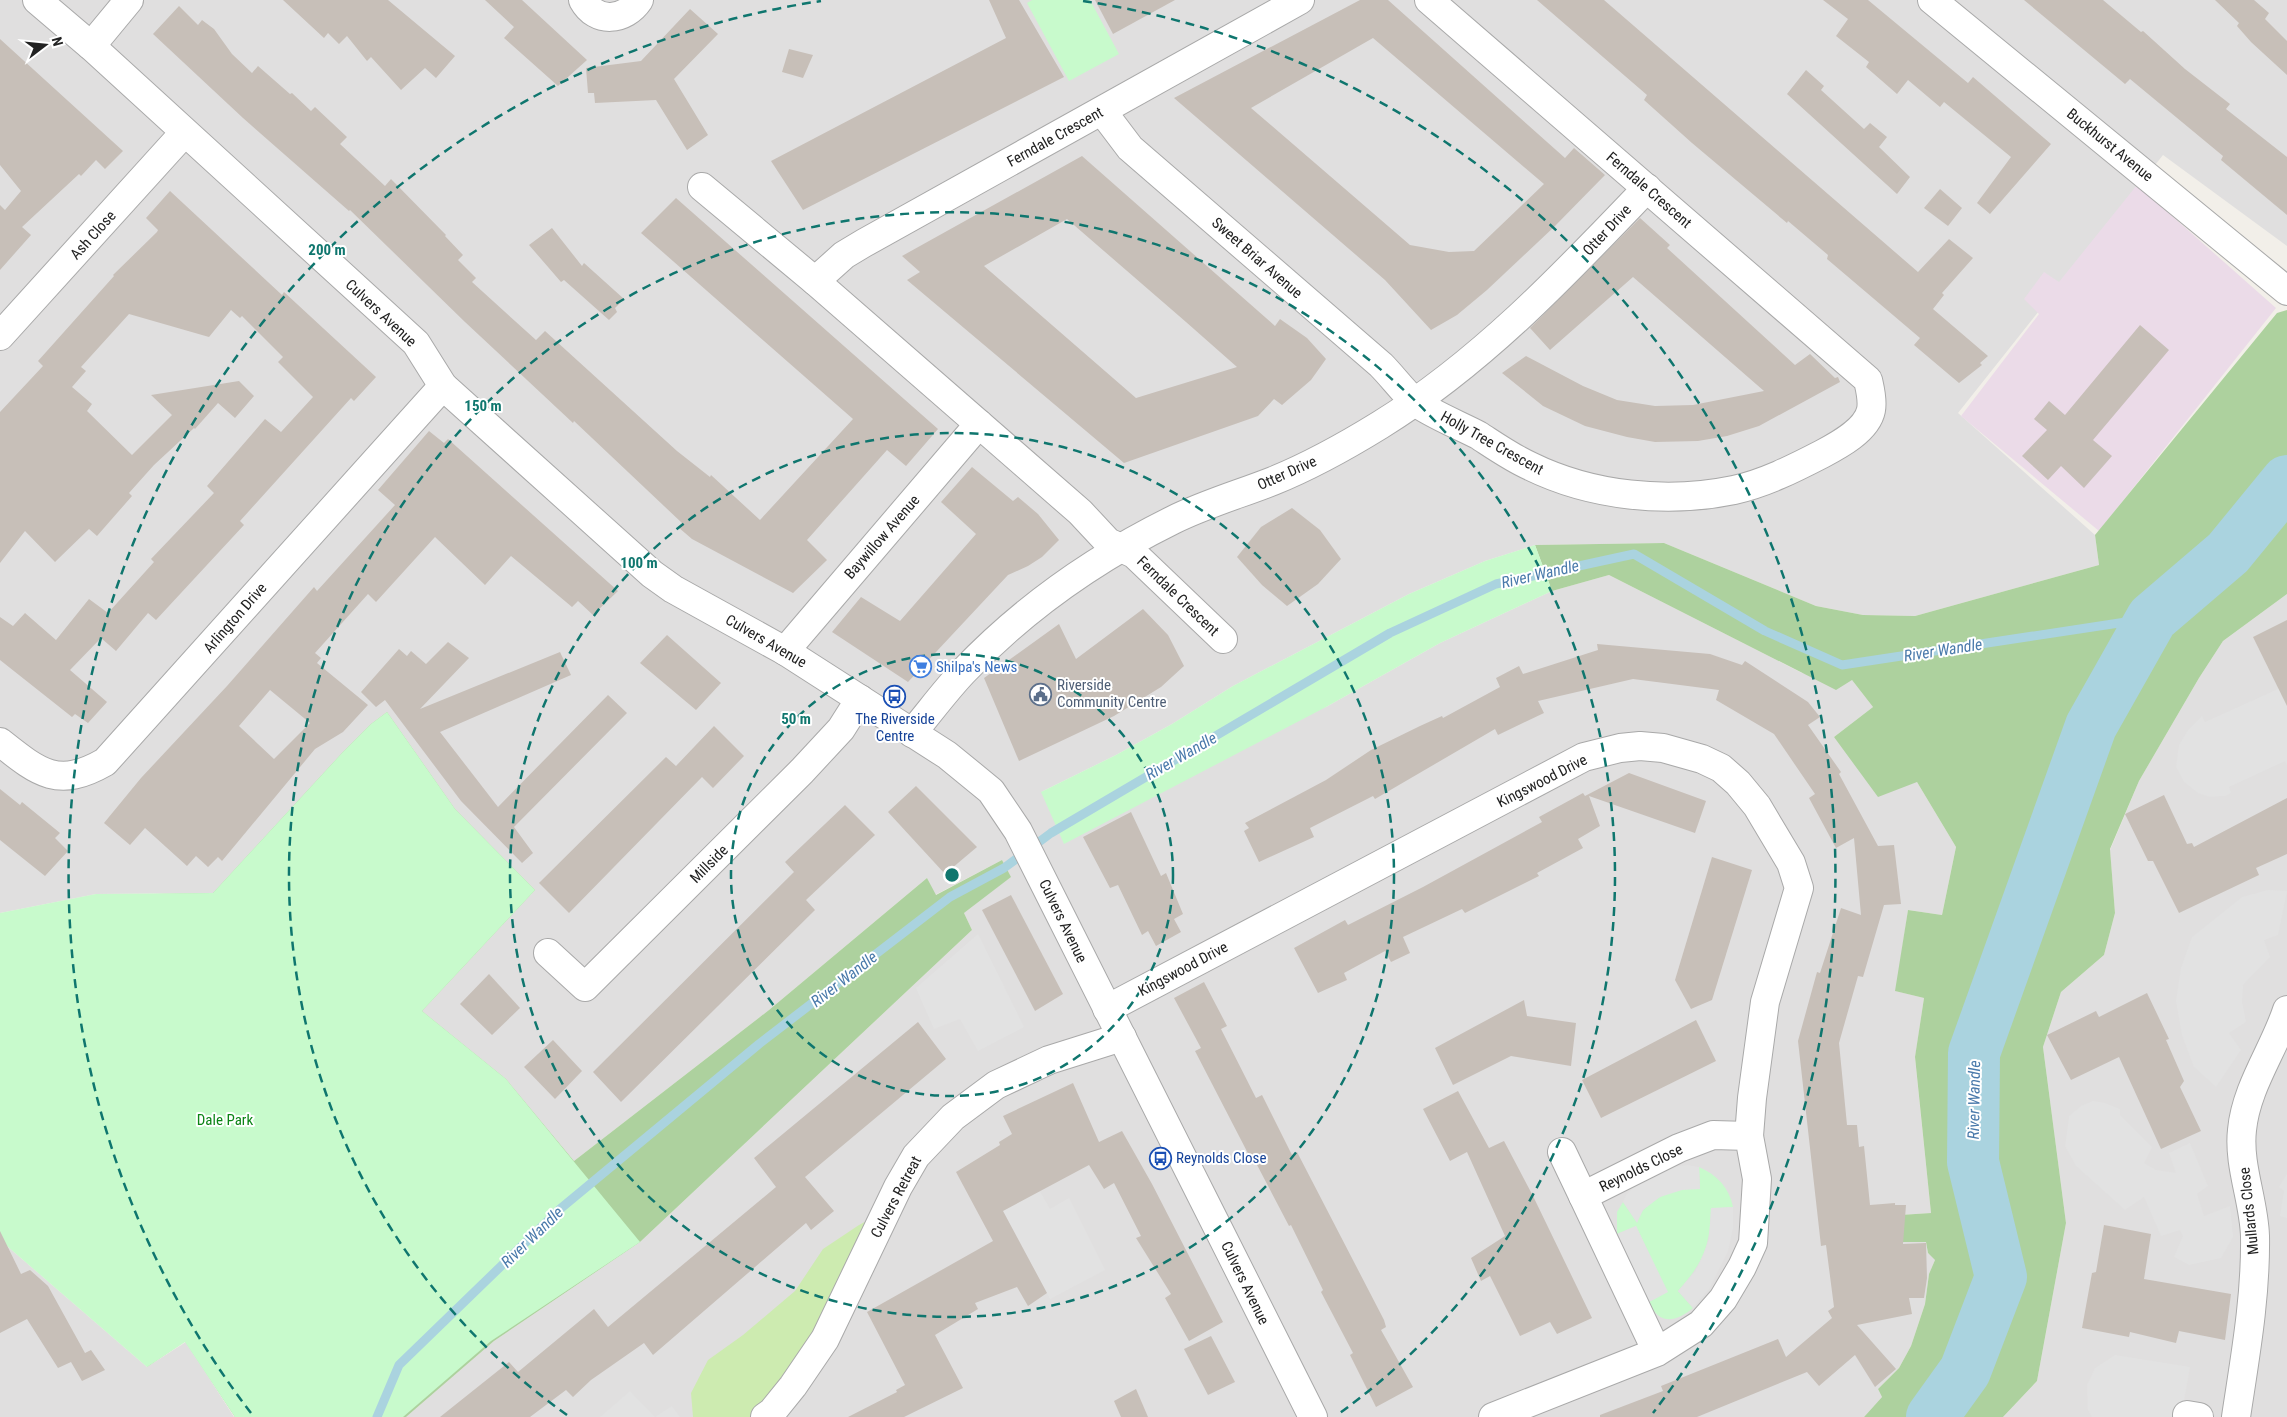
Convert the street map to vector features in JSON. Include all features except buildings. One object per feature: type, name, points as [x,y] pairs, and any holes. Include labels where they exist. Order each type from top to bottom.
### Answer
[{"type":"street","name":"Culvers Avenue","points":[[36,0],[91,46],[416,343],[443,386],[652,574],[673,589],[785,651],[912,732],[976,777],[996,797],[1018,831],[1035,863],[1304,1414]]},
{"type":"street","points":[[91,46],[129,0]]},
{"type":"street","points":[[583,0],[594,13],[604,17],[615,17],[626,14],[639,0]]},
{"type":"street","name":"Ferndale Crescent","points":[[815,281],[844,255],[864,243],[1300,0]]},
{"type":"street","name":"Ferndale Crescent","points":[[1429,0],[1868,380]]},
{"type":"street","name":"Buckhurst Avenue","points":[[1932,0],[2287,291]]},
{"type":"street","name":"Sweet Briar Avenue","points":[[1102,111],[1130,148],[1381,365],[1415,402]]},
{"type":"street","name":"Ash Close","points":[[0,336],[184,133]]},
{"type":"street","name":"Ferndale Crescent","points":[[702,187],[815,281],[980,424],[1080,512],[1108,542],[1134,554],[1223,639]]},
{"type":"street","name":"Otter Drive","points":[[912,732],[962,673],[1004,633],[1072,580],[1122,548],[1176,519],[1308,466],[1380,425],[1453,374],[1524,312],[1647,188]]},
{"type":"street","name":"Holly Tree Crescent","points":[[1415,402],[1529,466],[1560,479],[1601,490],[1641,496],[1688,496],[1735,490],[1767,480],[1828,451],[1857,432],[1867,420],[1871,410],[1868,380]]},
{"type":"street","name":"Arlington Drive","points":[[0,742],[37,770],[54,775],[71,776],[87,772],[105,762],[443,386]]},
{"type":"street","name":"Baywillow Avenue","points":[[785,651],[980,424]]},
{"type":"street","name":"Millside","points":[[548,953],[585,987],[827,745],[841,729],[860,699]]},
{"type":"street","name":"Kingswood Drive","points":[[1107,1009],[1584,757],[1620,748],[1663,748],[1702,758],[1721,768],[1738,783],[1757,806],[1786,854],[1799,888],[1765,1002],[1752,1098],[1749,1136]]},
{"type":"street","name":"Mullards Close","points":[[2236,1417],[2255,1282],[2255,1233],[2243,1160],[2241,1131],[2247,1105],[2260,1070],[2287,1012]]},
{"type":"street","name":"Culvers Retreat","points":[[765,1417],[772,1412],[794,1386],[825,1339],[898,1187],[916,1156],[953,1117],[996,1085],[1049,1060],[1122,1038]]},
{"type":"street","name":"Reynolds Close","points":[[1657,1352],[1584,1196],[1678,1148],[1712,1135],[1749,1136]]},
{"type":"street","points":[[1493,1417],[1657,1352],[1701,1324],[1723,1299],[1742,1267],[1753,1243],[1757,1179],[1749,1136]]},
{"type":"street","points":[[1562,1152],[1584,1196]]},
{"type":"shaded area","points":[[0,0],[2287,0],[2287,246],[2163,155],[1958,413],[2095,535],[2099,565],[1915,616],[1863,615],[1816,606],[1664,543],[1535,545],[1485,561],[1409,594],[1233,686],[1172,724],[1116,755],[1041,792],[1326,707],[1440,643],[1552,591],[1609,575],[1802,673],[1852,680],[1873,707],[1834,737],[1917,782],[1956,847],[1942,915],[1908,910],[1896,991],[1924,998],[1915,1058],[1931,1213],[1900,1215],[1903,1242],[1926,1242],[1928,1253],[1935,1260],[1929,1274],[1925,1304],[1911,1346],[1899,1368],[1878,1389],[1882,1397],[1864,1417],[406,1417],[494,1341],[640,1242],[972,930],[964,913],[1010,877],[1002,860],[935,895],[927,878],[769,1010],[574,1161],[506,1079],[422,1011],[535,890],[455,809],[387,712],[371,724],[342,753],[213,893],[96,894],[0,913]]},
{"type":"shaded area","points":[[2137,185],[2276,308],[2099,531],[1961,416],[2039,314],[2024,299],[2044,272],[2059,282]]},
{"type":"shaded area","points":[[2287,594],[2287,1417],[2003,1417],[2037,1381],[2066,1223],[2043,1047],[2061,992],[2104,955],[2115,913],[2110,850],[2139,781],[2199,678],[2223,641]]},
{"type":"shaded area","points":[[2287,685],[2287,765],[2285,761],[2229,787],[2231,793],[2225,796],[2210,797],[2198,793],[2184,782],[2176,767],[2179,745],[2188,730],[2202,716],[2205,722]]},
{"type":"shaded area","points":[[2268,890],[2287,891],[2278,935],[2264,940],[2270,957],[2243,985],[2242,1002],[2246,1022],[2229,1033],[2241,1050],[2216,1087],[2194,1067],[2182,1035],[2176,1001],[2181,968],[2192,937],[2242,897]]},
{"type":"shaded area","points":[[978,934],[1024,1027],[978,1051],[960,1019],[934,1029],[916,988]]},
{"type":"shaded area","points":[[2093,1101],[2120,1109],[2120,1115],[2152,1147],[2144,1163],[2156,1170],[2176,1173],[2169,1153],[2190,1143],[2208,1186],[2197,1194],[2204,1216],[2230,1206],[2233,1237],[2221,1258],[2189,1265],[2174,1257],[2183,1236],[2180,1230],[2161,1236],[2144,1197],[2125,1210],[2076,1166],[2065,1146],[2069,1116],[2081,1106]]},
{"type":"shaded area","points":[[976,1160],[1034,1181],[1050,1209],[1069,1198],[1105,1270],[1050,1299]]},
{"type":"shaded area","points":[[1688,1165],[1699,1167],[1700,1189],[1682,1190],[1660,1197],[1643,1210],[1637,1223],[1623,1202],[1626,1195],[1634,1187],[1656,1175],[1674,1167]]},
{"type":"shaded area","points":[[2287,1174],[2287,1218],[2280,1216],[2284,1191],[2279,1187]]},
{"type":"shaded area","points":[[1733,1207],[1733,1228],[1728,1251],[1709,1289],[1693,1308],[1678,1291],[1696,1270],[1704,1253],[1709,1239],[1711,1208]]},
{"type":"shaded area","points":[[1636,1226],[1668,1292],[1649,1302],[1617,1234]]},
{"type":"shaded area","points":[[0,1240],[147,1367],[186,1342],[234,1417],[0,1417]]},
{"type":"shaded area","points":[[2115,1355],[2190,1367],[2181,1417],[2092,1417],[2088,1410],[2087,1385],[2095,1368]]},
{"type":"shaded area","points":[[630,1391],[655,1417],[600,1417]]},
{"type":"shaded area","points":[[672,1406],[680,1417],[655,1417]]},
{"type":"green space","points":[[1032,0],[1090,0],[1119,54],[1069,81],[1027,3]]},
{"type":"green space","points":[[2287,310],[2287,594],[2223,641],[2199,678],[2139,781],[2110,849],[2115,913],[2104,955],[2061,992],[2043,1047],[2066,1223],[2037,1381],[2003,1417],[1864,1417],[1882,1397],[1878,1389],[1899,1368],[1911,1346],[1925,1304],[1929,1274],[1935,1260],[1928,1253],[1926,1242],[1903,1242],[1900,1215],[1931,1213],[1915,1057],[1924,998],[1895,991],[1908,910],[1942,915],[1956,847],[1917,782],[1878,797],[1834,737],[1873,707],[1852,680],[1836,690],[1609,575],[1552,591],[1535,545],[1664,543],[1816,606],[1863,615],[1915,616],[2099,565],[2095,535],[2277,313]]},
{"type":"green space","points":[[1535,545],[1552,591],[1440,643],[1326,707],[1064,844],[1041,792],[1116,755],[1172,724],[1233,686],[1409,594],[1485,561]]},
{"type":"green space","name":"Dale Park","points":[[387,712],[455,809],[535,890],[422,1011],[506,1079],[574,1161],[769,1010],[927,878],[936,895],[1002,860],[1011,877],[964,913],[972,930],[640,1242],[494,1341],[406,1417],[235,1417],[185,1341],[147,1367],[164,1328],[214,949],[97,895],[213,893],[342,753],[371,724]]},
{"type":"green space","name":"Dale Park","points":[[387,712],[455,809],[535,890],[422,1011],[506,1079],[640,1242],[491,1341],[403,1417],[235,1417],[185,1342],[147,1367],[0,1240],[0,913],[96,894],[213,893],[342,753],[371,724]]},
{"type":"green space","points":[[1699,1167],[1721,1182],[1729,1193],[1733,1207],[1711,1209],[1709,1234],[1704,1254],[1694,1272],[1678,1291],[1693,1308],[1674,1319],[1663,1318],[1653,1310],[1649,1302],[1667,1292],[1636,1226],[1617,1234],[1617,1212],[1623,1202],[1637,1222],[1647,1207],[1662,1196],[1681,1190],[1700,1189]]},
{"type":"green space","points":[[872,1218],[837,1299],[758,1417],[693,1417],[691,1393],[708,1360],[743,1335],[795,1291],[823,1249]]},
{"type":"waterway","name":"River Wandle","points":[[1932,1417],[1965,1371],[2001,1277],[1973,1162],[1974,1053],[2091,726],[2152,618],[2228,553],[2287,481]]},
{"type":"waterway","name":"River Wandle","points":[[377,1417],[399,1365],[560,1209],[759,1044],[950,897],[1004,868],[1051,833],[1390,633],[1496,584],[1634,554],[1765,631],[1842,665],[2152,618]]},
{"type":"place","name":"Shilpa's News","points":[[920,667]]},
{"type":"place","name":"Riverside Community Centre","points":[[1041,694]]},
{"type":"place","name":"The Riverside Centre","points":[[895,696]]},
{"type":"place","name":"Reynolds Close","points":[[1160,1158]]}]
